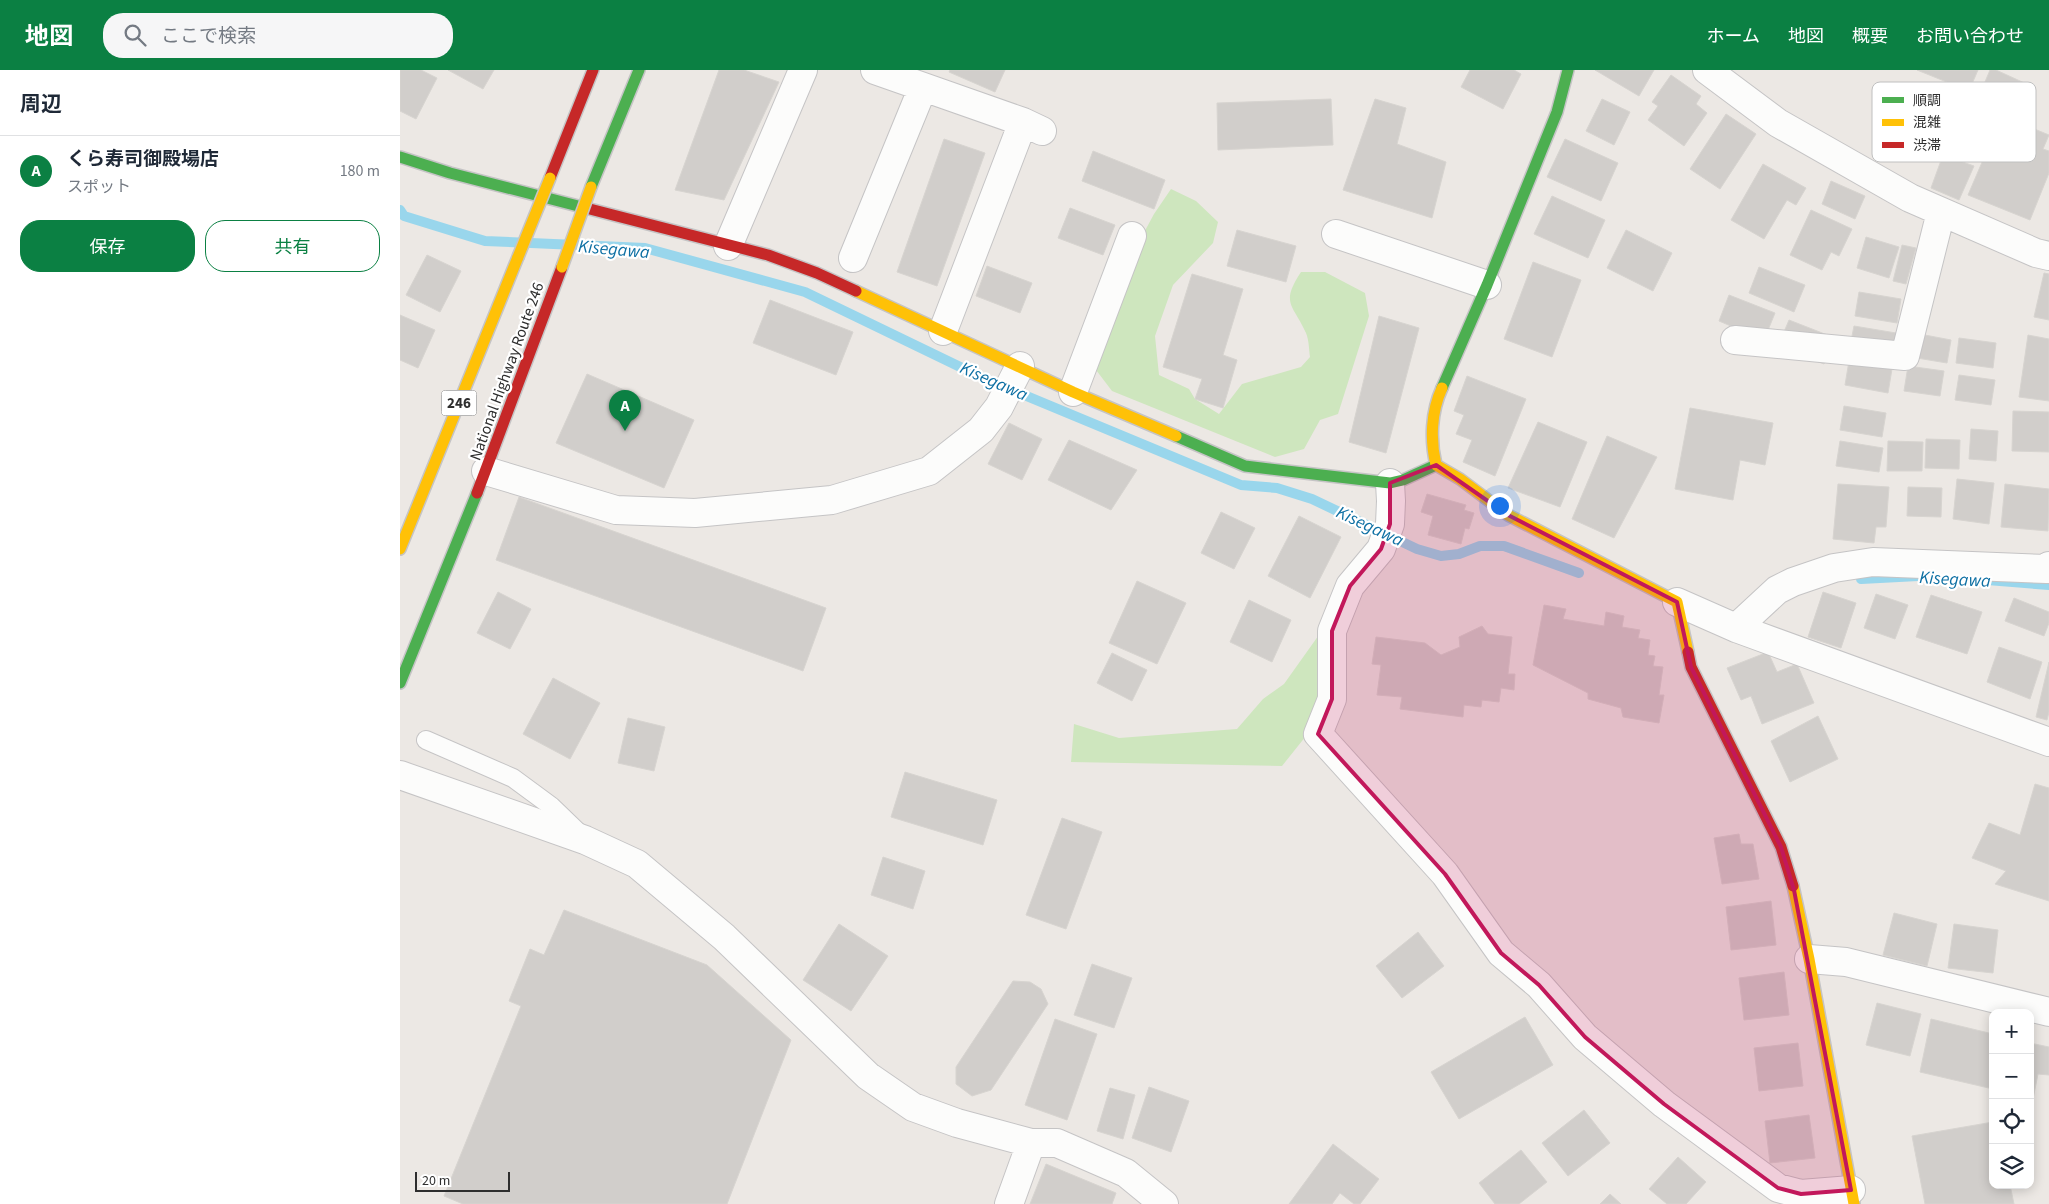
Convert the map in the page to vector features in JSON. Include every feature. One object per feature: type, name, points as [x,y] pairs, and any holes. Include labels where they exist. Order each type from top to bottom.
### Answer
[{"type":"main road","name":"National Highway Route 246","points":[[400,549],[593,70]]},
{"type":"main road","name":"National Highway Route 246","points":[[400,683],[486,471],[591,187],[639,70]]},
{"type":"main road","points":[[1568,70],[1556,112],[1487,285],[1438,396],[1432,447],[1436,465],[1460,479],[1508,515],[1677,602],[1691,667],[1781,848],[1794,890],[1809,959],[1852,1197]]},
{"type":"main road","points":[[400,157],[450,174],[768,255],[817,273],[943,331],[1017,372],[1073,392],[1245,466],[1391,492],[1403,480],[1436,465]]},
{"type":"street","points":[[728,246],[803,70]]},
{"type":"street","points":[[875,70],[1033,127],[943,331]]},
{"type":"street","points":[[1707,70],[1778,123],[1910,198],[2036,253],[2049,256]]},
{"type":"street","points":[[853,258],[923,88]]},
{"type":"street","points":[[1735,340],[1905,356],[1941,212]]},
{"type":"street","points":[[1336,234],[1487,285]]},
{"type":"street","points":[[1073,392],[1132,236]]},
{"type":"street","points":[[486,471],[616,510],[695,513],[832,500],[929,471],[982,430],[999,407],[1017,372]]},
{"type":"street","points":[[1391,492],[1390,524],[1381,550],[1350,586],[1332,631],[1332,699],[1318,734],[1445,874],[1501,954],[1539,985],[1586,1037],[1664,1104],[1778,1188],[1797,1199],[1852,1197]]},
{"type":"street","points":[[1736,628],[1777,590],[1793,582],[1834,568],[1873,562],[2048,568]]},
{"type":"street","points":[[1677,602],[1736,628],[2049,742]]},
{"type":"street","points":[[400,775],[586,840],[637,864],[724,937],[868,1076],[913,1107],[957,1123],[1031,1143],[1057,1143],[1126,1173],[1164,1204]]},
{"type":"street","points":[[1809,959],[1846,962],[2049,1012]]},
{"type":"street","points":[[1009,1204],[1031,1143]]},
{"type":"lane","points":[[426,740],[513,778],[551,806],[586,840]]},
{"type":"highlighted area","points":[[1436,465],[1508,515],[1677,602],[1691,667],[1781,847],[1794,890],[1851,1190],[1801,1194],[1778,1188],[1664,1104],[1585,1037],[1539,985],[1501,953],[1445,874],[1318,734],[1332,699],[1332,631],[1350,586],[1381,549],[1390,524],[1390,483]]},
{"type":"green space","points":[[1171,189],[1196,201],[1218,222],[1213,243],[1173,285],[1155,336],[1159,375],[1189,389],[1195,399],[1219,414],[1242,384],[1301,367],[1310,357],[1307,336],[1293,309],[1290,298],[1291,291],[1301,272],[1325,272],[1365,293],[1369,316],[1338,414],[1320,420],[1304,449],[1275,457],[1112,391],[1093,366],[1126,266],[1154,214]]},
{"type":"green space","points":[[1321,632],[1324,691],[1314,726],[1282,766],[1071,762],[1074,724],[1119,738],[1237,729],[1263,699],[1284,684]]},
{"type":"building","points":[[400,70],[421,70],[437,78],[416,119],[400,111]]},
{"type":"building","points":[[448,70],[494,70],[483,89]]},
{"type":"building","points":[[719,70],[744,70],[779,82],[724,200],[675,190]]},
{"type":"building","points":[[950,70],[1005,70],[995,92],[949,72]]},
{"type":"building","points":[[1470,70],[1514,70],[1521,74],[1503,109],[1461,87]]},
{"type":"building","points":[[1595,70],[1654,70],[1639,96]]},
{"type":"building","points":[[1917,70],[1978,70],[1973,82],[1947,82]]},
{"type":"building","points":[[1990,70],[1996,70],[2022,82],[1985,82]]},
{"type":"building","points":[[1671,75],[1701,96],[1696,104],[1707,113],[1684,146],[1648,120],[1658,106],[1652,102]]},
{"type":"building","points":[[1331,99],[1333,145],[1218,150],[1217,103]]},
{"type":"building","points":[[1375,99],[1406,108],[1397,144],[1446,162],[1432,218],[1343,190]]},
{"type":"building","points":[[1602,99],[1630,112],[1614,145],[1586,131]]},
{"type":"building","points":[[1726,114],[1756,134],[1720,189],[1690,169]]},
{"type":"building","points":[[2036,130],[2049,135],[2043,149],[2049,151],[2049,173],[2030,220],[1968,195],[1982,162],[2036,162]]},
{"type":"building","points":[[944,139],[985,153],[937,286],[897,272]]},
{"type":"building","points":[[1565,139],[1618,163],[1601,201],[1547,177]]},
{"type":"building","points":[[1093,151],[1165,180],[1154,209],[1082,181]]},
{"type":"building","points":[[1940,162],[1963,162],[1974,166],[1959,200],[1931,188]]},
{"type":"building","points":[[1763,164],[1806,188],[1796,205],[1787,200],[1764,239],[1731,220]]},
{"type":"building","points":[[1831,181],[1865,196],[1855,219],[1822,204]]},
{"type":"building","points":[[1552,196],[1605,220],[1588,258],[1534,234]]},
{"type":"building","points":[[1070,208],[1115,225],[1103,255],[1058,238]]},
{"type":"building","points":[[1811,210],[1852,229],[1839,256],[1831,252],[1822,270],[1790,255]]},
{"type":"building","points":[[1237,230],[1296,246],[1286,282],[1227,266]]},
{"type":"building","points":[[1626,230],[1672,253],[1653,291],[1607,268]]},
{"type":"building","points":[[1866,237],[1899,247],[1889,278],[1857,268]]},
{"type":"building","points":[[1902,245],[1916,248],[1906,284],[1893,281]]},
{"type":"building","points":[[427,255],[461,271],[440,312],[406,295]]},
{"type":"building","points":[[1533,262],[1581,280],[1552,357],[1504,339]]},
{"type":"building","points":[[987,266],[1032,283],[1020,313],[976,296]]},
{"type":"building","points":[[1759,267],[1805,285],[1794,312],[1749,293]]},
{"type":"building","points":[[2044,273],[2049,274],[2049,320],[2034,317]]},
{"type":"building","points":[[1192,274],[1243,289],[1223,355],[1237,360],[1223,408],[1195,399],[1202,379],[1163,367]]},
{"type":"building","points":[[1859,292],[1901,299],[1897,323],[1855,316]]},
{"type":"building","points":[[1729,295],[1775,313],[1764,340],[1719,321]]},
{"type":"building","points":[[770,300],[853,332],[836,375],[753,343]]},
{"type":"building","points":[[400,315],[435,330],[418,368],[400,360]]},
{"type":"building","points":[[1379,316],[1419,328],[1386,453],[1349,442]]},
{"type":"building","points":[[1789,320],[1835,338],[1824,364],[1778,346]]},
{"type":"building","points":[[1854,326],[1896,333],[1892,358],[1849,351]]},
{"type":"building","points":[[1909,332],[1951,340],[1947,363],[1905,356]]},
{"type":"building","points":[[2028,335],[2049,339],[2049,401],[2019,397]]},
{"type":"building","points":[[1959,338],[1996,343],[1993,368],[1956,363]]},
{"type":"building","points":[[1849,361],[1892,369],[1888,393],[1845,385]]},
{"type":"building","points":[[1908,366],[1944,371],[1940,396],[1904,391]]},
{"type":"building","points":[[587,374],[694,420],[664,488],[556,443]]},
{"type":"building","points":[[1959,375],[1995,380],[1991,405],[1955,400]]},
{"type":"building","points":[[1467,376],[1526,399],[1495,476],[1463,462],[1472,440],[1456,434],[1464,415],[1454,411]]},
{"type":"building","points":[[1844,406],[1886,413],[1882,437],[1840,430]]},
{"type":"building","points":[[1690,408],[1773,423],[1765,465],[1740,460],[1733,500],[1675,489]]},
{"type":"building","points":[[2013,411],[2049,412],[2049,452],[2012,451]]},
{"type":"building","points":[[1538,422],[1587,442],[1560,507],[1508,488]]},
{"type":"building","points":[[1009,423],[1042,439],[1022,480],[988,464]]},
{"type":"building","points":[[1971,429],[1998,431],[1996,461],[1969,459]]},
{"type":"building","points":[[1607,436],[1657,457],[1614,538],[1572,519]]},
{"type":"building","points":[[1926,439],[1960,440],[1959,469],[1925,468]]},
{"type":"building","points":[[1069,440],[1137,470],[1111,510],[1048,480]]},
{"type":"building","points":[[1840,441],[1883,448],[1879,472],[1836,466]]},
{"type":"building","points":[[1888,441],[1923,442],[1922,471],[1887,471]]},
{"type":"building","points":[[1957,479],[1994,483],[1989,524],[1953,519]]},
{"type":"building","points":[[1838,484],[1889,487],[1886,527],[1876,527],[1874,543],[1833,539]]},
{"type":"building","points":[[2005,484],[2049,489],[2048,531],[2001,527]]},
{"type":"building","points":[[1908,487],[1942,488],[1941,517],[1907,516]]},
{"type":"building","points":[[1427,494],[1466,505],[1464,510],[1474,513],[1469,529],[1465,528],[1461,544],[1428,535],[1433,516],[1421,512]]},
{"type":"building","points":[[519,497],[826,608],[803,671],[496,560]]},
{"type":"building","points":[[1221,512],[1255,528],[1234,569],[1201,553]]},
{"type":"building","points":[[1299,516],[1341,537],[1310,598],[1268,576]]},
{"type":"building","points":[[1137,581],[1186,603],[1157,664],[1109,643]]},
{"type":"building","points":[[498,592],[531,609],[510,649],[477,633]]},
{"type":"building","points":[[1823,592],[1856,603],[1841,648],[1808,637]]},
{"type":"building","points":[[1876,594],[1908,605],[1895,639],[1864,628]]},
{"type":"building","points":[[1931,595],[1982,612],[1967,654],[1916,637]]},
{"type":"building","points":[[2014,598],[2049,612],[2049,623],[2044,636],[2005,621]]},
{"type":"building","points":[[1249,600],[1291,620],[1272,662],[1230,642]]},
{"type":"building","points":[[1544,605],[1566,609],[1563,619],[1604,626],[1606,612],[1624,616],[1622,627],[1640,630],[1638,638],[1650,640],[1648,655],[1655,656],[1653,666],[1663,667],[1659,695],[1664,695],[1659,723],[1623,717],[1621,708],[1588,699],[1588,693],[1533,665]]},
{"type":"building","points":[[1482,626],[1488,634],[1512,637],[1508,674],[1515,674],[1514,690],[1501,688],[1499,702],[1482,700],[1481,707],[1464,705],[1463,717],[1400,709],[1402,697],[1377,695],[1381,665],[1372,664],[1376,637],[1425,643],[1441,655],[1460,647],[1459,637]]},
{"type":"building","points":[[1999,647],[2042,662],[2030,699],[1987,682]]},
{"type":"building","points":[[1768,652],[1777,672],[1797,664],[1814,703],[1762,724],[1751,696],[1741,700],[1727,668]]},
{"type":"building","points":[[1112,653],[1147,670],[1132,701],[1097,683]]},
{"type":"building","points":[[2049,662],[2049,712],[2047,720],[2036,717]]},
{"type":"building","points":[[553,678],[600,703],[570,759],[523,734]]},
{"type":"building","points":[[1818,716],[1838,759],[1790,782],[1771,741]]},
{"type":"building","points":[[628,718],[665,727],[654,771],[618,763]]},
{"type":"building","points":[[905,772],[997,800],[983,845],[891,817]]},
{"type":"building","points":[[2035,784],[2049,788],[2049,901],[1995,884],[2006,871],[1972,858],[1989,823],[2020,835]]},
{"type":"building","points":[[1062,818],[1102,832],[1066,929],[1026,915]]},
{"type":"building","points":[[1739,834],[1741,844],[1753,844],[1759,879],[1722,884],[1714,838]]},
{"type":"building","points":[[883,857],[925,871],[913,909],[871,895]]},
{"type":"building","points":[[1771,901],[1776,945],[1731,950],[1726,907]]},
{"type":"building","points":[[564,910],[707,965],[791,1040],[727,1204],[463,1204],[444,1196],[521,1006],[509,1001],[530,949],[544,955]]},
{"type":"building","points":[[1894,913],[1937,924],[1927,966],[1883,955]]},
{"type":"building","points":[[839,924],[888,956],[851,1011],[803,980]]},
{"type":"building","points":[[1954,924],[1998,930],[1993,973],[1948,968]]},
{"type":"building","points":[[1418,932],[1444,966],[1402,998],[1376,966]]},
{"type":"building","points":[[1092,964],[1132,978],[1114,1028],[1074,1015]]},
{"type":"building","points":[[1784,972],[1789,1015],[1744,1020],[1739,978]]},
{"type":"building","points":[[1013,981],[1030,982],[1041,989],[1048,1004],[991,1090],[972,1096],[956,1084],[956,1067]]},
{"type":"building","points":[[1877,1003],[1921,1014],[1910,1056],[1866,1045]]},
{"type":"building","points":[[1525,1017],[1553,1065],[1459,1119],[1431,1072]]},
{"type":"building","points":[[1055,1019],[1097,1034],[1067,1120],[1025,1105]]},
{"type":"building","points":[[1931,1019],[1989,1033],[1989,1088],[1920,1072]]},
{"type":"building","points":[[1798,1043],[1803,1086],[1759,1091],[1754,1048]]},
{"type":"building","points":[[2034,1044],[2049,1047],[2049,1075],[2038,1074],[2034,1094]]},
{"type":"building","points":[[1149,1087],[1189,1101],[1171,1152],[1132,1138]]},
{"type":"building","points":[[1110,1088],[1135,1095],[1123,1139],[1097,1131]]},
{"type":"building","points":[[1584,1110],[1610,1143],[1568,1176],[1542,1143]]},
{"type":"building","points":[[1809,1115],[1815,1158],[1770,1163],[1765,1121]]},
{"type":"building","points":[[1989,1123],[1989,1189],[2011,1189],[2014,1204],[1925,1204],[1912,1136]]},
{"type":"building","points":[[1333,1144],[1379,1179],[1360,1204],[1354,1204],[1340,1193],[1332,1204],[1289,1204]]},
{"type":"building","points":[[1521,1150],[1547,1182],[1519,1204],[1495,1204],[1479,1183]]},
{"type":"building","points":[[1678,1157],[1706,1182],[1686,1204],[1667,1204],[1649,1189]]},
{"type":"building","points":[[1046,1164],[1116,1193],[1112,1204],[1030,1204]]},
{"type":"building","points":[[1610,1194],[1621,1204],[1600,1204]]},
{"type":"waterway","name":"Kisegawa","points":[[400,210],[404,216],[485,241],[645,248],[805,292],[983,378],[1241,485],[1277,488],[1312,499],[1417,549],[1441,556],[1459,554],[1480,546],[1504,546],[1579,573]]},
{"type":"waterway","name":"Kisegawa","points":[[1861,579],[1918,576]]},
{"type":"waterway","name":"Kisegawa","points":[[1975,579],[2049,585]]},
{"type":"traffic: fast","points":[[591,187],[639,70]]},
{"type":"traffic: fast","points":[[1442,388],[1487,285],[1557,112],[1568,70]]},
{"type":"traffic: fast","points":[[400,157],[450,173],[582,207]]},
{"type":"traffic: fast","points":[[1176,436],[1245,466],[1390,483],[1403,480],[1436,465]]},
{"type":"traffic: fast","points":[[400,683],[477,493]]},
{"type":"traffic: slow","points":[[518,257],[550,178]]},
{"type":"traffic: slow","points":[[562,267],[591,187]]},
{"type":"traffic: slow","points":[[400,549],[518,257]]},
{"type":"traffic: slow","points":[[856,291],[1073,392],[1176,436]]},
{"type":"traffic: slow","points":[[1442,388],[1434,416],[1432,436],[1436,465],[1460,479],[1508,515],[1677,602],[1688,652]]},
{"type":"traffic: slow","points":[[1793,886],[1809,959],[1854,1204]]},
{"type":"traffic: jam","points":[[550,178],[593,70]]},
{"type":"traffic: jam","points":[[582,207],[768,255],[817,273],[856,291]]},
{"type":"traffic: jam","points":[[477,493],[562,267]]},
{"type":"traffic: jam","points":[[1688,652],[1691,667],[1781,847],[1793,886]]},
{"type":"place","name":"くら寿司御殿場店","points":[[625,431]]}]
